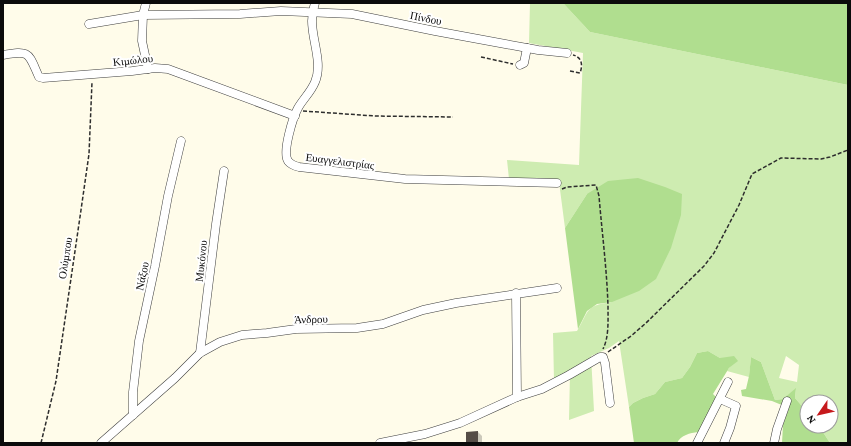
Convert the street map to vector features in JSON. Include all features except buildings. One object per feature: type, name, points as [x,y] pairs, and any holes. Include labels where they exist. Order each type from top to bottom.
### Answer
[{"type":"street","points":[[146,3],[143,15],[142,41],[148,69]]},
{"type":"street","name":"Ευαγγελιστρίας","points":[[315,3],[312,12],[312,27],[318,69],[316,80],[297,112],[289,136],[287,156],[288,161],[292,164],[299,167],[406,179],[557,183]]},
{"type":"street","name":"Πίνδου","points":[[88,24],[143,15],[219,14],[281,11],[352,14],[527,48],[567,53]]},
{"type":"street","points":[[520,65],[524,63],[527,48]]},
{"type":"street","name":"Κιμώλου","points":[[3,55],[25,53],[29,56],[39,77],[43,78],[155,68],[168,69],[297,112]]},
{"type":"street","name":"Νάξου","points":[[133,416],[133,392],[139,341],[168,196],[181,141]]},
{"type":"street","name":"Μυκόνου","points":[[200,353],[224,171]]},
{"type":"street","name":"Άνδρου","points":[[101,443],[175,378],[200,353],[220,342],[242,334],[267,333],[296,329],[357,328],[383,324],[423,310],[456,303],[557,288]]},
{"type":"street","points":[[516,293],[517,397]]},
{"type":"street","points":[[380,443],[425,434],[460,423],[517,397],[542,389],[600,356],[605,360],[610,403]]},
{"type":"street","points":[[697,443],[728,382]]},
{"type":"street","points":[[720,399],[736,406],[724,443]]},
{"type":"street","points":[[774,443],[777,429],[787,401]]},
{"type":"path","points":[[567,53],[578,56],[581,60],[580,73],[570,71]]},
{"type":"path","points":[[481,57],[520,65]]},
{"type":"path","name":"Ολύμπου","points":[[41,443],[57,374],[89,154],[92,74]]},
{"type":"path","points":[[297,112],[375,116],[453,117]]},
{"type":"path","points":[[600,356],[616,348],[646,323],[714,254],[739,205],[752,174],[781,158],[820,159],[848,150]]},
{"type":"path","points":[[557,183],[560,189],[567,187],[596,185],[599,196],[607,285],[608,324],[606,344],[600,356]]},
{"type":"green space","points":[[530,3],[563,3],[590,32],[848,85],[848,443],[830,443],[824,434],[839,434],[839,394],[799,394],[799,403],[795,398],[796,389],[783,399],[775,400],[761,362],[751,357],[749,377],[727,371],[737,361],[720,358],[708,351],[697,353],[690,367],[682,378],[665,382],[655,394],[633,403],[629,407],[619,341],[609,348],[591,356],[594,411],[569,420],[570,373],[554,381],[553,333],[577,331],[586,314],[592,307],[612,302],[587,194],[565,228],[559,182],[509,179],[507,160],[579,165],[583,53],[529,43]],"holes":[[[786,356],[799,365],[797,382],[779,378]]]},
{"type":"green space","points":[[563,3],[848,3],[848,85],[590,32]]},
{"type":"green space","points":[[638,178],[682,194],[681,215],[671,248],[656,279],[639,291],[612,302],[597,304],[587,311],[578,329],[565,228],[587,194],[608,181]]},
{"type":"green space","points":[[708,351],[720,358],[734,356],[738,361],[729,368],[713,394],[717,398],[698,432],[683,436],[677,443],[634,443],[629,407],[633,403],[643,398],[655,394],[665,382],[682,378],[690,367],[697,353]]},
{"type":"green space","points":[[751,357],[761,362],[775,400],[783,399],[796,388],[795,398],[799,403],[799,434],[824,434],[830,443],[782,443],[783,425],[789,408],[772,401],[742,396],[741,390],[746,389]]}]
